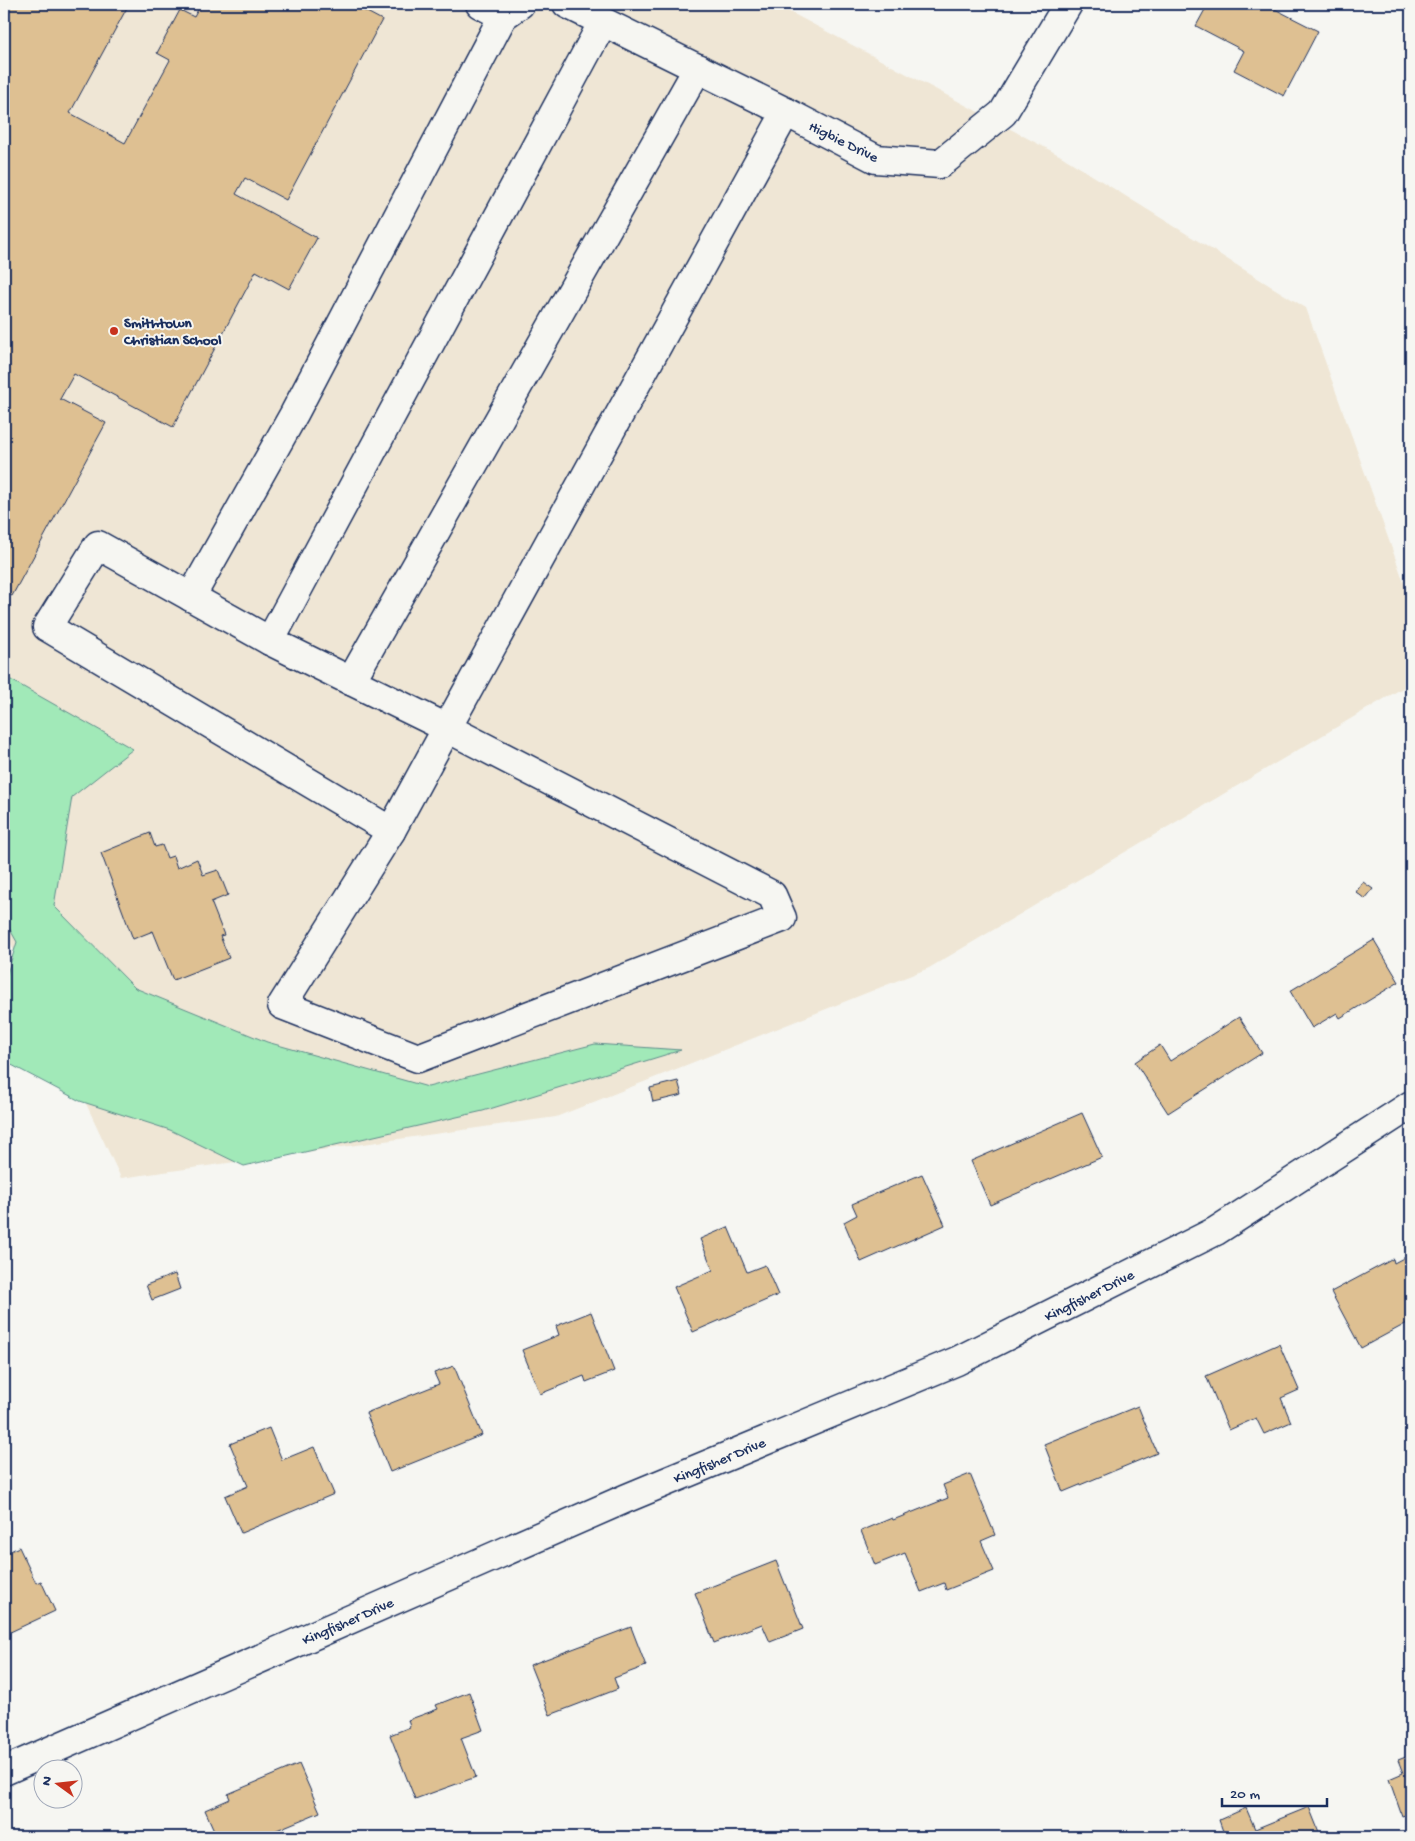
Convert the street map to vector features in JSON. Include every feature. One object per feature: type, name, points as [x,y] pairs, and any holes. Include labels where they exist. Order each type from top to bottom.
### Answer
[{"type":"street","name":"Higbie Drive","points":[[568,4],[786,112],[876,160],[940,164],[1003,114],[1068,4]]},
{"type":"street","points":[[191,597],[294,414],[501,8]]},
{"type":"street","points":[[270,641],[604,22]]},
{"type":"street","points":[[351,681],[698,68]]},
{"type":"street","points":[[391,831],[47,627],[98,545],[270,641],[447,728],[772,895],[782,918],[418,1058],[282,1005],[391,831],[447,728],[786,112]]},
{"type":"street","name":"Kingfisher Drive","points":[[4,1771],[627,1498],[957,1362],[1216,1231],[1411,1105]]},
{"type":"shaded area","points":[[4,4],[775,4],[1061,156],[1306,308],[1411,602],[1411,683],[929,968],[556,1117],[121,1178],[4,929]]},
{"type":"green space","points":[[4,676],[133,749],[72,797],[54,906],[135,988],[267,1042],[428,1087],[595,1044],[681,1050],[483,1111],[244,1166],[170,1130],[80,1101],[4,1061],[4,983],[17,942],[4,919]]},
{"type":"building","name":"Smithtown Christian School","points":[[4,4],[129,4],[70,113],[125,143],[170,60],[157,53],[180,10],[194,17],[201,4],[352,4],[382,20],[286,200],[245,178],[236,194],[317,238],[289,289],[256,271],[173,427],[74,374],[60,399],[106,423],[12,596],[4,592]]},
{"type":"building","points":[[1208,4],[1265,4],[1318,31],[1284,96],[1234,70],[1244,51],[1196,26]]},
{"type":"building","points":[[150,833],[155,847],[162,845],[167,858],[173,856],[177,868],[197,859],[203,875],[218,870],[228,895],[211,902],[224,935],[220,936],[229,958],[173,980],[153,931],[133,939],[101,853]]},
{"type":"building","points":[[1363,882],[1373,889],[1365,899],[1356,892]]},
{"type":"building","points":[[1374,940],[1399,982],[1340,1018],[1337,1013],[1312,1028],[1290,991]]},
{"type":"building","points":[[1239,1017],[1262,1053],[1168,1113],[1135,1062],[1160,1045],[1170,1061]]},
{"type":"building","points":[[678,1081],[682,1095],[653,1102],[650,1088]]},
{"type":"building","points":[[1082,1113],[1102,1157],[990,1205],[971,1161]]},
{"type":"building","points":[[922,1174],[945,1225],[861,1262],[844,1222],[857,1215],[852,1204]]},
{"type":"building","points":[[728,1227],[747,1272],[765,1265],[778,1295],[693,1332],[674,1287],[713,1270],[700,1239]]},
{"type":"building","points":[[1411,1254],[1411,1321],[1361,1348],[1331,1292],[1393,1259],[1394,1263]]},
{"type":"building","points":[[175,1274],[180,1289],[152,1300],[146,1285]]},
{"type":"building","points":[[591,1312],[614,1371],[586,1382],[584,1376],[540,1394],[522,1350],[559,1335],[556,1326]]},
{"type":"building","points":[[1279,1344],[1299,1390],[1281,1398],[1291,1422],[1264,1434],[1256,1418],[1229,1430],[1206,1376]]},
{"type":"building","points":[[454,1366],[482,1435],[390,1472],[366,1413],[439,1384],[434,1373]]},
{"type":"building","points":[[1138,1406],[1157,1453],[1063,1492],[1044,1444]]},
{"type":"building","points":[[269,1428],[282,1460],[314,1447],[334,1494],[241,1533],[225,1496],[248,1486],[230,1444]]},
{"type":"building","points":[[970,1474],[995,1535],[981,1541],[994,1571],[946,1590],[944,1583],[921,1592],[905,1553],[875,1565],[861,1531],[948,1498],[943,1485]]},
{"type":"building","points":[[19,1547],[36,1583],[41,1581],[55,1611],[4,1635],[4,1554]]},
{"type":"building","points":[[776,1561],[803,1629],[770,1642],[762,1624],[714,1643],[695,1593]]},
{"type":"building","points":[[631,1627],[646,1666],[614,1678],[618,1689],[550,1715],[530,1665]]},
{"type":"building","points":[[469,1692],[483,1730],[461,1738],[476,1777],[415,1799],[390,1735],[410,1727],[408,1720],[438,1709],[436,1705]]},
{"type":"building","points":[[1411,1755],[1411,1813],[1402,1816],[1389,1779],[1403,1773],[1398,1760]]},
{"type":"building","points":[[299,1764],[320,1812],[260,1837],[217,1837],[205,1810],[230,1799],[228,1794]]},
{"type":"building","points":[[1309,1807],[1321,1837],[1225,1837],[1219,1820],[1246,1808],[1255,1829]]},
{"type":"place","name":"Smithtown Christian School","points":[[114,331]]}]
